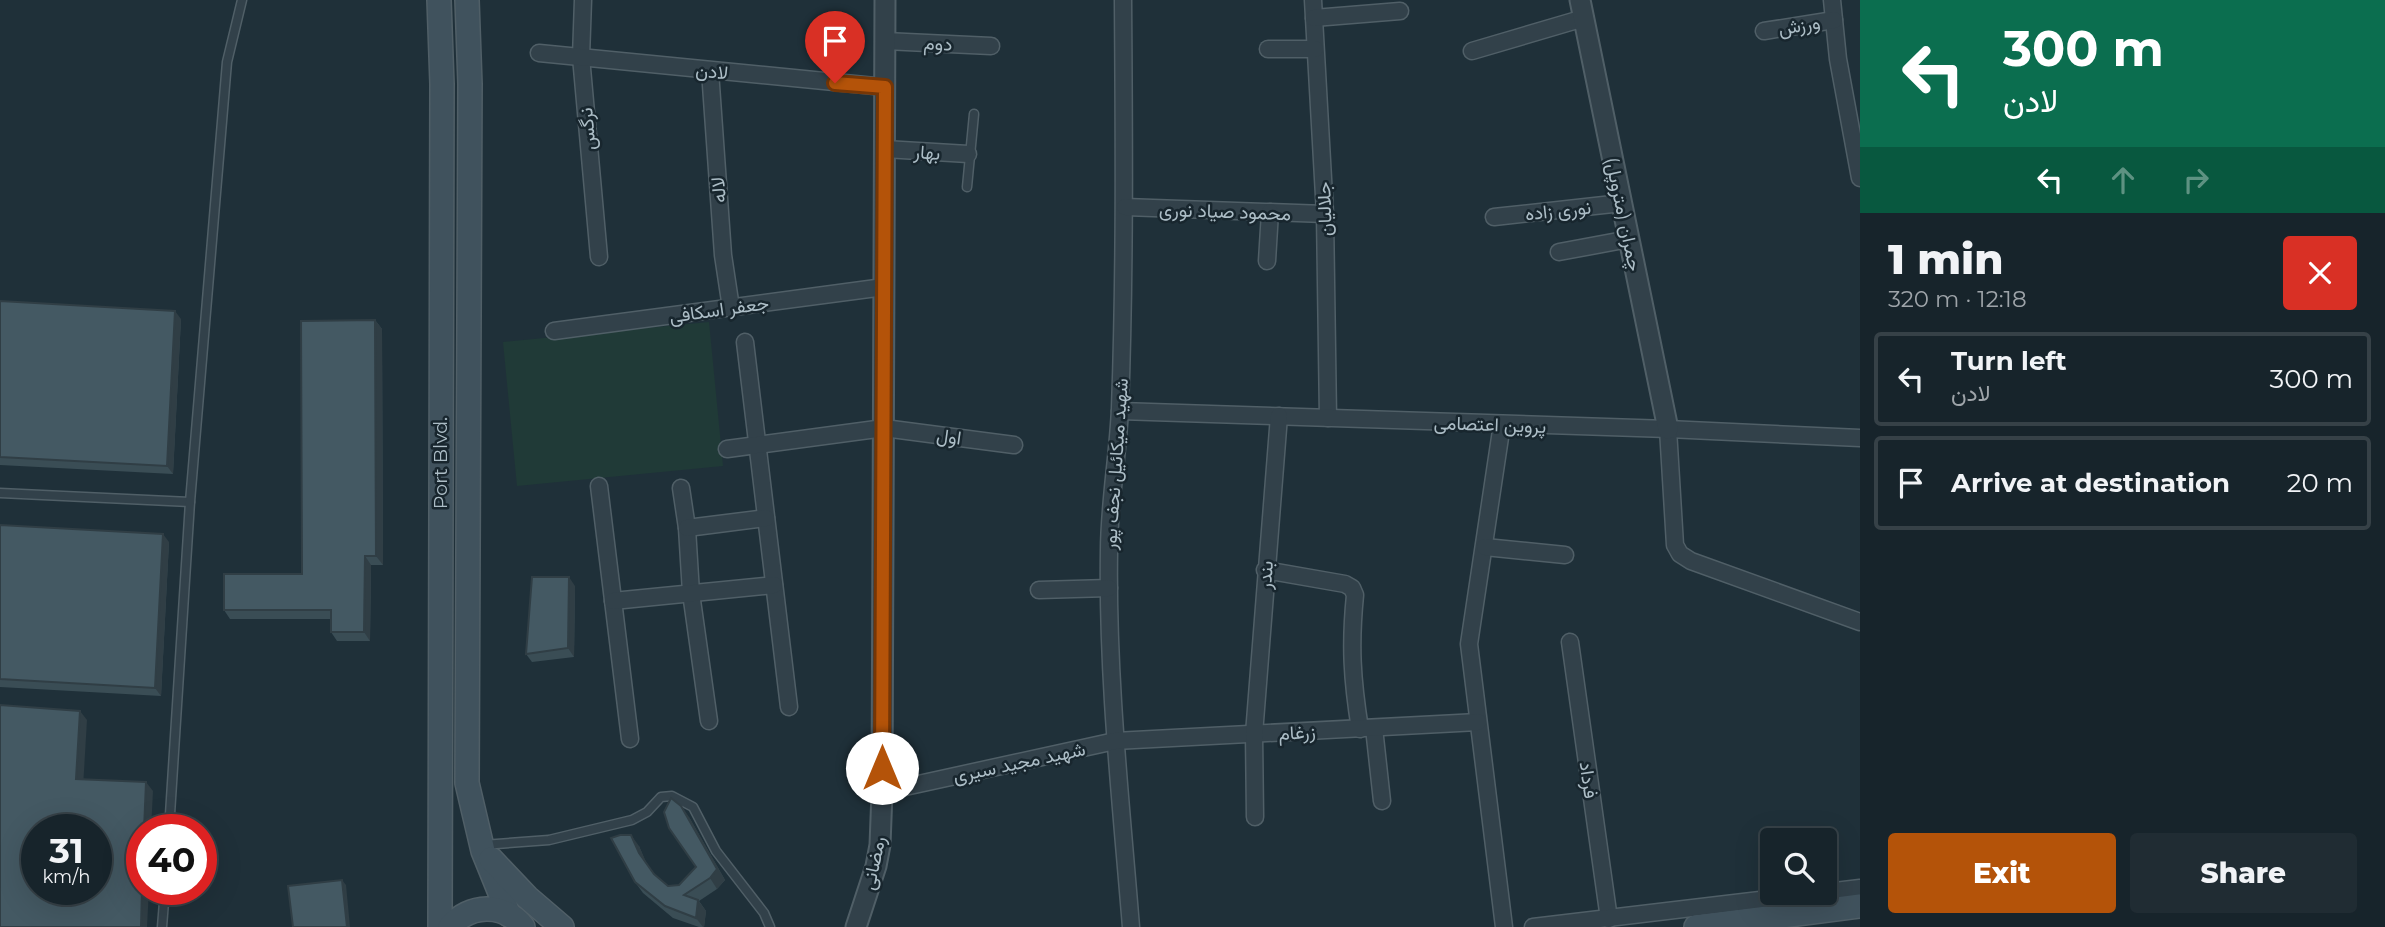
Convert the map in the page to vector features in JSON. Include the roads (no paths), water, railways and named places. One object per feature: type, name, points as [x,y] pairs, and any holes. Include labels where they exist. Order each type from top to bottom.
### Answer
[{"type":"main road","name":"Port Blvd.","points":[[439,0],[442,84],[440,927]]},
{"type":"main road","name":"Port Blvd.","points":[[467,0],[470,84],[467,783],[482,849],[516,921]]},
{"type":"main road","points":[[440,369],[468,369]]},
{"type":"main road","points":[[482,849],[527,897],[562,927]]},
{"type":"main road","points":[[1696,927],[1860,906]]},
{"type":"main road","points":[[450,927],[462,916],[473,911],[498,910],[516,921]]},
{"type":"main road","points":[[1772,927],[1860,915]]},
{"type":"street","name":"نرگس","points":[[583,0],[581,57],[599,257]]},
{"type":"street","name":"رمضانی","points":[[856,927],[878,856],[882,792],[885,0]]},
{"type":"street","name":"شهید میکائیل نجف پور","points":[[1122,0],[1125,207],[1120,411],[1109,547],[1109,588],[1115,741],[1131,927]]},
{"type":"street","name":"جلالیان","points":[[1313,0],[1325,214],[1328,418]]},
{"type":"street","points":[[1832,0],[1838,59],[1860,178]]},
{"type":"street","points":[[1472,51],[1582,9]]},
{"type":"street","name":"چمران (متروپل)","points":[[1582,9],[1668,429]]},
{"type":"street","points":[[1314,18],[1400,11]]},
{"type":"street","name":"ورزش","points":[[1764,31],[1834,20]]},
{"type":"street","name":"دوم","points":[[885,41],[991,46]]},
{"type":"street","points":[[1268,49],[1315,49]]},
{"type":"street","name":"لادن","points":[[539,53],[885,87]]},
{"type":"street","name":"لاله","points":[[710,71],[723,255],[731,308]]},
{"type":"street","name":"بهار","points":[[885,149],[968,155]]},
{"type":"street","name":"نوری زاده","points":[[1494,217],[1622,203]]},
{"type":"street","name":"محمود صیاد نوری","points":[[1125,207],[1325,214]]},
{"type":"street","points":[[1267,261],[1270,212]]},
{"type":"street","points":[[1559,252],[1629,239]]},
{"type":"street","name":"جعفر اسکافی","points":[[554,331],[884,288]]},
{"type":"street","points":[[745,342],[789,707]]},
{"type":"street","name":"پروین اعتصامی","points":[[1120,411],[1860,438]]},
{"type":"street","name":"بندر","points":[[1255,817],[1254,734],[1279,415]]},
{"type":"street","points":[[1502,424],[1469,644],[1504,927]]},
{"type":"street","name":"اول","points":[[727,449],[884,428],[1014,445]]},
{"type":"street","points":[[1668,429],[1675,545],[1680,554],[1691,561],[1860,622]]},
{"type":"street","points":[[599,486],[630,739]]},
{"type":"street","points":[[681,488],[687,527],[691,593],[709,721]]},
{"type":"street","points":[[687,527],[766,517]]},
{"type":"street","points":[[1485,547],[1565,555]]},
{"type":"street","points":[[1265,570],[1345,584],[1352,588],[1355,595],[1350,642],[1352,679],[1367,728],[1382,801]]},
{"type":"street","points":[[613,601],[774,585]]},
{"type":"street","points":[[1038,590],[1109,588]]},
{"type":"street","name":"فرداد","points":[[1570,642],[1609,919]]},
{"type":"street","name":"زرغام","points":[[1115,741],[1478,723]]},
{"type":"street","name":"شهید مجید سیری","points":[[882,792],[1115,741]]},
{"type":"street","points":[[1533,927],[1860,888]]},
{"type":"lane","points":[[170,814],[190,502],[226,62],[242,0]]},
{"type":"lane","points":[[967,187],[974,114]]},
{"type":"lane","points":[[0,493],[190,502]]},
{"type":"lane","points":[[482,849],[549,840],[632,820],[647,812],[661,797],[672,796],[697,812],[716,851],[764,913],[770,927]]},
{"type":"lane","points":[[162,927],[164,905]]}]
